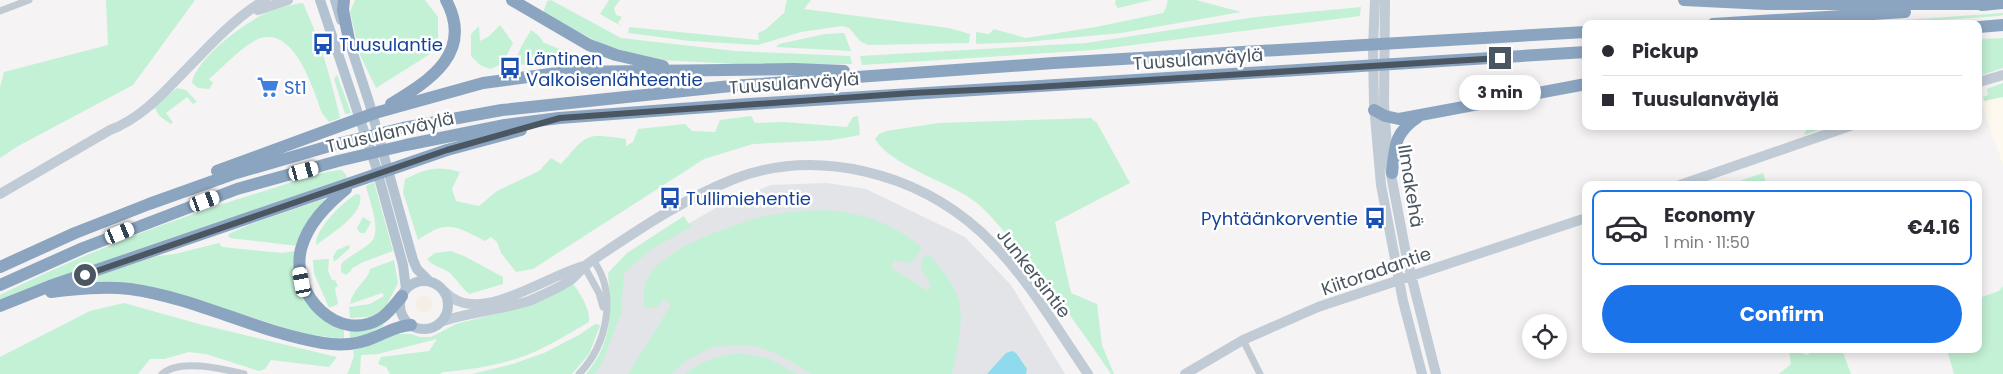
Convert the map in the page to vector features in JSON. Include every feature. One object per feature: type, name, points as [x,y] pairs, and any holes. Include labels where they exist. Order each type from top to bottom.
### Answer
[{"type":"highway","points":[[344,0],[343,10],[350,45]]},
{"type":"highway","points":[[394,105],[432,76],[449,56],[454,46],[455,21],[446,0]]},
{"type":"highway","points":[[512,0],[588,45],[616,55],[693,71]]},
{"type":"highway","points":[[1684,0],[1766,4],[1990,4]]},
{"type":"highway","points":[[1778,20],[1891,13],[2003,3]]},
{"type":"highway","points":[[1982,27],[2003,25]]},
{"type":"highway","name":"Tuusulanväylä","points":[[0,267],[75,233],[233,174],[333,145],[403,128],[502,110],[731,86],[1054,63],[1582,32]]},
{"type":"highway","name":"Tuusulanväylä","points":[[0,285],[83,248],[237,189],[338,161],[406,145],[505,126],[560,118],[912,93],[1020,88],[1582,52]]},
{"type":"highway","points":[[149,204],[188,182],[394,105],[468,87],[527,76],[565,72],[794,69],[912,74]]},
{"type":"highway","points":[[1379,109],[1399,119],[1582,85]]},
{"type":"highway","points":[[1392,173],[1393,151],[1401,131],[1420,116]]},
{"type":"highway","points":[[6,304],[50,286],[410,163],[560,118]]},
{"type":"highway","points":[[352,184],[320,214],[308,232],[300,258],[300,271],[304,288],[312,302],[322,313],[340,322],[351,324],[369,323],[382,317],[404,292]]},
{"type":"highway","points":[[6,304],[42,294],[83,288],[130,289],[168,297],[323,343],[340,344],[360,343],[396,327],[411,325]]},
{"type":"main road","points":[[0,194],[110,130],[158,91],[178,78],[239,19],[265,0]]},
{"type":"main road","points":[[239,19],[270,5],[288,0]]},
{"type":"main road","points":[[320,0],[376,167],[403,265],[404,292],[400,302],[402,315],[411,325],[422,330],[433,328],[443,321],[448,306],[445,292],[435,282],[428,280],[414,283],[404,292]]},
{"type":"main road","points":[[335,0],[369,102],[413,260],[417,269],[428,280]]},
{"type":"main road","name":"Ilmakehä","points":[[1375,0],[1373,48],[1379,109],[1381,185],[1402,300],[1422,374]]},
{"type":"main road","name":"Ilmakehä","points":[[1385,0],[1379,109],[1416,297],[1436,374]]},
{"type":"main road","points":[[1982,81],[2003,75]]},
{"type":"main road","points":[[1692,181],[1838,130]]},
{"type":"main road","name":"Junkersintie","points":[[443,321],[464,314],[484,312],[530,300],[573,278],[588,263],[684,202],[736,178],[760,171],[816,165],[850,168],[903,183],[929,195],[958,213],[981,232],[1024,281],[1088,374]]},
{"type":"main road","name":"Kiitoradantie","points":[[1184,374],[1243,340],[1318,307],[1582,219]]},
{"type":"main road","name":"Junkersintie","points":[[445,292],[456,301],[482,303],[524,292],[568,270],[588,263]]},
{"type":"street","points":[[0,11],[29,0]]},
{"type":"street","points":[[588,263],[606,320]]},
{"type":"street","points":[[579,374],[590,362],[600,343],[607,309],[603,278],[588,263]]},
{"type":"street","points":[[1243,340],[1260,374]]},
{"type":"street","points":[[162,374],[180,367],[209,366],[244,374]]},
{"type":"shaded area","points":[[2003,95],[2003,165],[1982,105],[1982,102]]},
{"type":"shaded area","points":[[827,183],[866,189],[965,237],[1011,285],[1065,374],[593,374],[601,364],[615,314],[618,264],[721,205],[771,185]]},
{"type":"green space","points":[[106,0],[195,0],[133,85],[20,145],[0,158],[0,88],[4,72],[108,45]]},
{"type":"green space","points":[[355,0],[425,0],[438,17],[438,42],[430,54],[376,88],[360,55],[350,12]]},
{"type":"green space","points":[[551,0],[621,38],[735,51],[850,56],[852,64],[754,65],[661,60],[642,57],[600,43],[543,13],[547,1]]},
{"type":"green space","points":[[609,0],[620,0],[614,8],[616,15],[622,17],[618,23],[621,26],[600,14]]},
{"type":"green space","points":[[787,0],[811,0],[804,9],[949,28],[970,34],[969,43],[869,45],[861,42],[849,28],[842,26],[801,32],[758,45],[690,41],[628,33],[629,27],[759,40],[758,33],[765,30],[784,13]]},
{"type":"green space","points":[[1116,0],[1152,0],[1118,8],[1115,4]]},
{"type":"green space","points":[[1168,0],[1196,0],[1241,12],[1121,33],[1025,42],[976,44],[976,32],[989,34],[994,29],[1026,38],[1096,27],[1163,13]]},
{"type":"green space","points":[[303,3],[315,31],[340,118],[329,122],[322,113],[300,61],[282,41],[271,37],[258,39],[239,52],[209,79],[213,83],[209,89],[198,88],[192,83],[195,74],[210,54],[243,27],[271,11]]},
{"type":"green space","points":[[1361,7],[1360,16],[1094,50],[862,65],[860,56],[1086,43],[1256,17]]},
{"type":"green space","points":[[2003,13],[2003,15],[1998,16],[1940,20],[1904,20]]},
{"type":"green space","points":[[500,25],[513,43],[502,64],[490,69],[480,65],[471,56],[471,34],[479,26],[480,41],[488,37]]},
{"type":"green space","points":[[531,30],[544,43],[565,51],[565,58],[558,66],[545,62],[519,65],[515,62]]},
{"type":"green space","points":[[844,33],[851,51],[776,47],[779,44],[825,34]]},
{"type":"green space","points":[[2003,38],[2003,68],[1982,75],[1982,39]]},
{"type":"green space","points":[[337,75],[351,113],[345,114],[334,79]]},
{"type":"green space","points":[[2003,83],[2003,97],[1984,101],[1983,97],[1988,95],[1987,89]]},
{"type":"green space","points":[[177,88],[186,90],[197,102],[193,104],[187,97],[166,113],[173,122],[171,124],[158,114],[155,106]]},
{"type":"green space","points":[[751,116],[755,123],[784,122],[847,127],[853,117],[858,116],[860,135],[832,140],[753,144],[704,159],[533,269],[516,272],[501,253],[497,242],[491,237],[485,241],[458,229],[444,227],[428,233],[418,240],[403,192],[405,179],[432,169],[452,170],[460,172],[452,189],[456,201],[479,206],[497,191],[539,171],[551,158],[561,164],[582,141],[594,136],[626,139],[626,146],[633,142],[638,129],[685,124],[692,131],[715,132],[720,120]]},
{"type":"green space","points":[[1091,118],[1097,123],[1130,183],[1055,222],[1071,293],[1097,304],[1102,345],[1114,374],[1111,374],[1070,315],[1036,271],[984,209],[965,195],[894,158],[875,139],[879,134],[886,131],[939,123]]},
{"type":"green space","points":[[1806,130],[1818,130],[1804,135]]},
{"type":"green space","points":[[342,170],[347,176],[345,180],[0,300],[0,295],[64,265],[161,225],[302,179]]},
{"type":"green space","points":[[1763,173],[1766,181],[1740,181]]},
{"type":"green space","points":[[374,182],[393,251],[363,262],[351,269],[346,275],[341,272],[341,264],[374,238],[375,224],[366,186]]},
{"type":"green space","points":[[356,194],[360,195],[360,202],[352,217],[316,245],[320,231],[325,224],[337,209]]},
{"type":"green space","points":[[324,199],[297,246],[230,238],[228,236],[251,224]]},
{"type":"green space","points":[[825,210],[852,213],[875,220],[897,230],[919,245],[922,248],[914,260],[908,263],[895,260],[890,267],[928,291],[931,285],[921,269],[922,258],[930,255],[940,267],[955,290],[959,300],[960,332],[952,374],[812,374],[776,353],[755,346],[736,345],[712,347],[687,360],[671,374],[628,374],[671,305],[665,298],[656,308],[644,307],[647,279],[661,262],[704,237],[752,220],[765,216]]},
{"type":"green space","points":[[684,216],[691,227],[650,250],[624,273],[621,313],[602,364],[595,374],[586,374],[595,362],[606,338],[610,301],[608,273],[627,253]]},
{"type":"green space","points":[[363,217],[371,222],[365,233],[360,233],[357,228]]},
{"type":"green space","points":[[219,243],[222,247],[282,253],[296,251],[297,280],[300,290],[305,298],[320,311],[344,327],[344,339],[304,334],[235,312],[73,283],[157,256],[175,254]]},
{"type":"green space","points":[[349,245],[350,248],[334,262],[333,257],[337,250]]},
{"type":"green space","points":[[451,251],[503,277],[503,284],[469,294],[450,273],[427,259],[435,253]]},
{"type":"green space","points":[[329,259],[328,271],[332,280],[335,280],[338,286],[335,288],[338,304],[329,308],[314,273],[313,260]]},
{"type":"green space","points":[[394,260],[398,283],[386,306],[369,317],[350,318],[349,307],[370,304],[384,296],[382,293],[350,304],[370,269]]},
{"type":"green space","points":[[572,283],[586,306],[589,322],[535,352],[496,364],[440,374],[390,374],[386,367],[378,364],[381,357],[429,351],[437,339],[378,354],[361,355],[360,374],[346,374],[354,356],[353,350],[397,334],[431,337],[456,324],[515,309]]},
{"type":"green space","points":[[2003,286],[2003,374],[1954,374],[1948,353],[1982,353],[1982,297],[1999,291]]},
{"type":"green space","points":[[124,303],[199,324],[337,357],[329,367],[271,360],[265,369],[259,371],[206,354],[189,352],[164,359],[150,359],[138,374],[0,374],[0,357],[90,311]]},
{"type":"green space","points":[[382,323],[384,326],[364,335],[350,338],[349,328]]},
{"type":"green space","points":[[595,324],[600,326],[589,354],[572,374],[472,374],[513,364],[544,353],[579,335]]},
{"type":"green space","points":[[738,353],[767,358],[797,374],[685,374],[710,360]]},
{"type":"green space","points":[[1789,353],[1808,355],[1810,353],[1843,353],[1851,374],[1779,374],[1791,364]]},
{"type":"sand","points":[[424,295],[430,298],[433,304],[430,310],[424,313],[418,310],[415,304],[418,298]]},
{"type":"water","points":[[1012,351],[1016,353],[1027,369],[1026,374],[987,374],[1006,353]]},
{"type":"place","name":"Tuusulantie","points":[[323,44]]},
{"type":"place","name":"Läntinen Valkoisenlähteentie","points":[[510,68]]},
{"type":"place","name":"St1","points":[[268,87]]},
{"type":"place","name":"Tullimiehentie","points":[[670,198]]},
{"type":"place","name":"Pyhtäänkorventie","points":[[1375,218]]},
{"type":"route","points":[[85,275],[447,150],[560,118],[912,93],[1500,58]]}]
